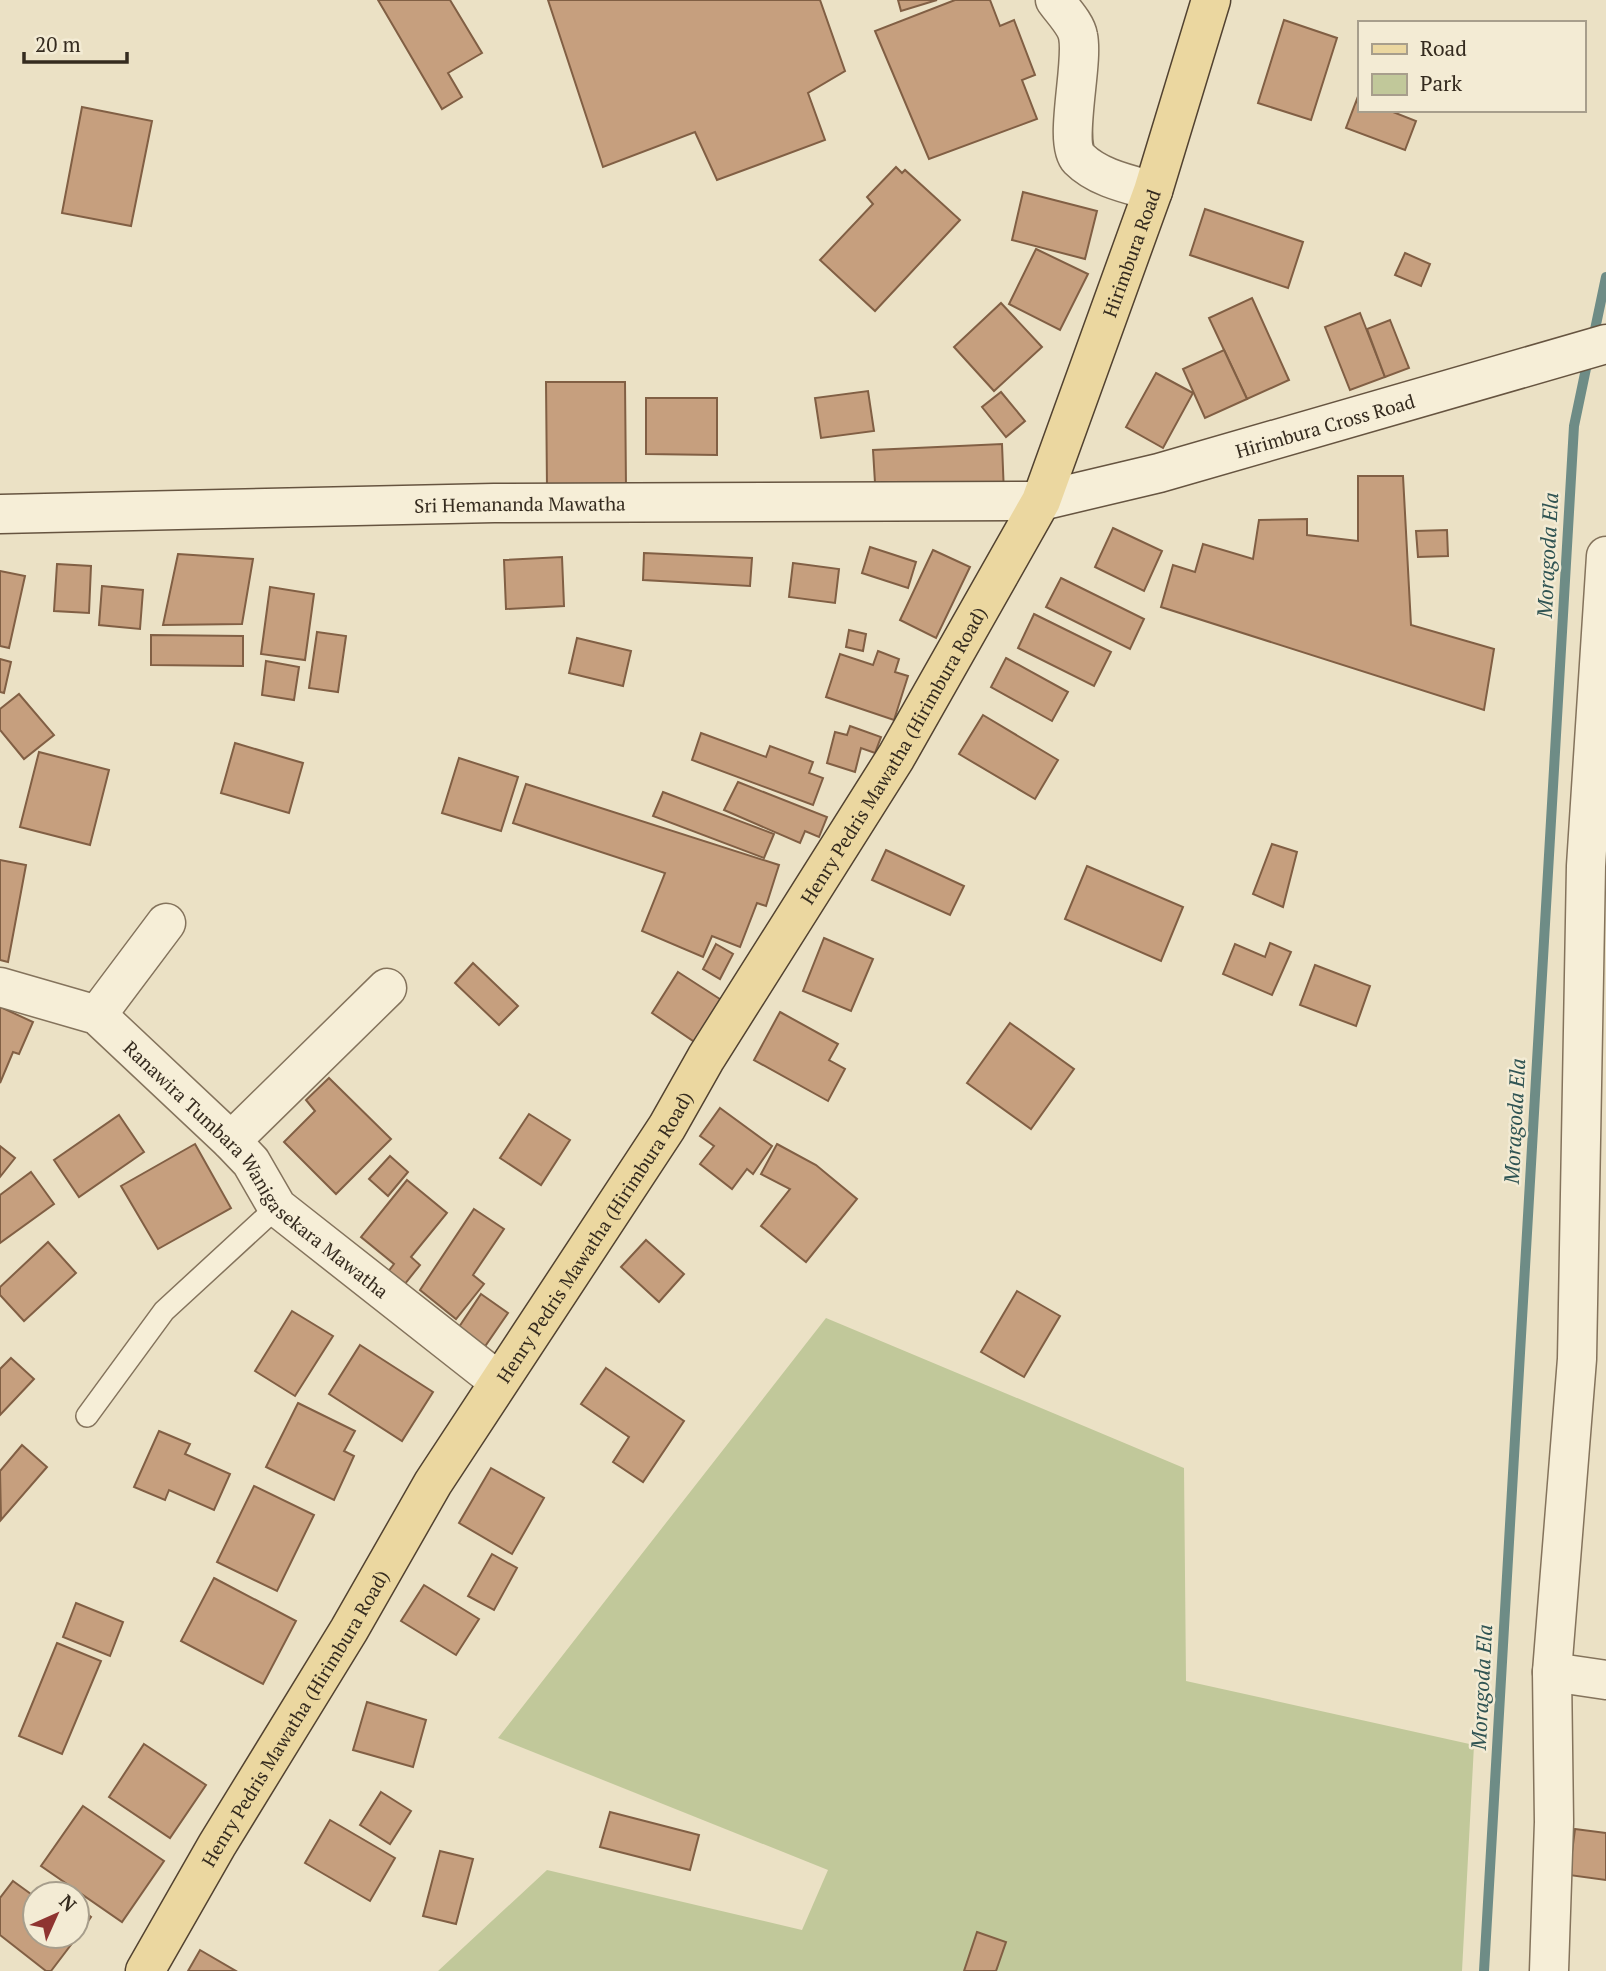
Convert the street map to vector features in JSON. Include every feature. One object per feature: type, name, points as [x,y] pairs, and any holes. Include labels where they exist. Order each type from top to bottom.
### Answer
[{"type":"main road","name":"Hirimbura Road","points":[[1041,501],[1153,191],[1211,0]]},
{"type":"main road","name":"Henry Pedris Mawatha (Hirimbura Road)","points":[[145,1971],[433,1483],[667,1127],[706,1058],[896,757],[1041,501]]},
{"type":"street","points":[[1055,0],[1078,34],[1079,86],[1072,142],[1078,158],[1106,177],[1153,191]]},
{"type":"street","name":"Hirimbura Cross Road","points":[[1041,501],[1159,472],[1606,344]]},
{"type":"street","name":"Sri Hemananda Mawatha","points":[[0,513],[494,503],[1041,501]]},
{"type":"street","points":[[1549,1971],[1554,1822],[1552,1672],[1577,1359],[1586,866],[1606,556]]},
{"type":"street","points":[[97,1015],[166,923]]},
{"type":"street","name":"Ranawira Tumbara Wanigasekara Mawatha","points":[[0,987],[97,1015],[251,1162],[276,1207],[498,1381]]},
{"type":"street","points":[[231,1141],[387,988]]},
{"type":"street","points":[[1552,1672],[1606,1680]]},
{"type":"lane","points":[[87,1416],[164,1311],[276,1207]]},
{"type":"green space","points":[[826,1318],[1184,1468],[1186,1681],[1474,1745],[1462,1971],[438,1971],[547,1870],[802,1930],[828,1870],[498,1738]]},
{"type":"building","points":[[378,0],[450,0],[482,53],[448,73],[462,97],[442,109]]},
{"type":"building","points":[[548,0],[820,0],[845,71],[808,93],[825,140],[717,180],[695,132],[603,167]]},
{"type":"building","points":[[898,0],[937,0],[901,11]]},
{"type":"building","points":[[955,0],[990,0],[1000,26],[1014,20],[1035,75],[1022,80],[1037,119],[929,159],[875,31]]},
{"type":"building","points":[[1284,20],[1337,38],[1311,120],[1258,103]]},
{"type":"building","points":[[1357,99],[1358,112],[1393,112],[1416,121],[1405,150],[1346,128]]},
{"type":"building","points":[[82,107],[152,121],[131,226],[62,213]]},
{"type":"building","points":[[896,167],[902,173],[905,170],[960,220],[875,311],[820,260],[873,204],[867,197]]},
{"type":"building","points":[[1023,192],[1097,211],[1085,259],[1012,240]]},
{"type":"building","points":[[1205,209],[1303,242],[1288,288],[1190,255]]},
{"type":"building","points":[[1036,249],[1088,274],[1060,330],[1009,304]]},
{"type":"building","points":[[1405,253],[1430,264],[1421,286],[1395,275]]},
{"type":"building","points":[[1252,298],[1289,380],[1247,399],[1209,318]]},
{"type":"building","points":[[1001,303],[1042,347],[994,391],[954,347]]},
{"type":"building","points":[[1360,313],[1385,377],[1350,390],[1325,327]]},
{"type":"building","points":[[1390,320],[1409,368],[1385,377],[1367,329]]},
{"type":"building","points":[[1224,350],[1247,399],[1205,418],[1183,369]]},
{"type":"building","points":[[1156,373],[1193,393],[1163,448],[1126,427]]},
{"type":"building","points":[[546,382],[625,382],[626,488],[547,488]]},
{"type":"building","points":[[868,391],[874,431],[821,438],[815,398]]},
{"type":"building","points":[[1001,392],[1025,421],[1006,437],[982,407]]},
{"type":"building","points":[[646,398],[717,398],[717,455],[646,454]]},
{"type":"building","points":[[1002,444],[1004,494],[876,499],[873,450]]},
{"type":"building","points":[[1358,476],[1403,476],[1411,625],[1494,649],[1484,710],[1161,607],[1173,565],[1195,572],[1203,544],[1253,559],[1259,520],[1307,519],[1307,535],[1358,541]]},
{"type":"building","points":[[1113,528],[1162,551],[1144,591],[1095,567]]},
{"type":"building","points":[[1447,530],[1448,556],[1418,557],[1416,531]]},
{"type":"building","points":[[870,547],[916,562],[908,588],[862,573]]},
{"type":"building","points":[[933,550],[970,567],[936,638],[900,620]]},
{"type":"building","points":[[644,553],[752,558],[750,586],[643,580]]},
{"type":"building","points":[[178,554],[253,559],[242,624],[163,625]]},
{"type":"building","points":[[562,557],[564,606],[506,609],[504,560]]},
{"type":"building","points":[[793,563],[839,569],[835,603],[789,597]]},
{"type":"building","points":[[57,564],[91,566],[89,613],[54,611]]},
{"type":"building","points":[[0,571],[25,576],[9,648],[0,646]]},
{"type":"building","points":[[1061,578],[1144,619],[1130,649],[1046,607]]},
{"type":"building","points":[[102,586],[143,590],[140,629],[99,625]]},
{"type":"building","points":[[270,587],[314,594],[305,660],[261,654]]},
{"type":"building","points":[[1034,614],[1111,652],[1094,686],[1018,648]]},
{"type":"building","points":[[849,630],[866,634],[863,651],[846,647]]},
{"type":"building","points":[[317,632],[346,636],[338,692],[309,688]]},
{"type":"building","points":[[151,635],[243,636],[243,666],[151,665]]},
{"type":"building","points":[[577,638],[631,651],[623,686],[569,673]]},
{"type":"building","points":[[878,651],[899,659],[895,672],[908,676],[894,720],[826,697],[840,654],[873,665]]},
{"type":"building","points":[[1006,658],[1068,692],[1052,721],[991,687]]},
{"type":"building","points":[[0,659],[11,662],[4,693],[0,692]]},
{"type":"building","points":[[266,661],[299,667],[294,700],[262,695]]},
{"type":"building","points":[[19,694],[54,735],[24,759],[0,730],[0,709]]},
{"type":"building","points":[[983,715],[1058,760],[1035,799],[959,754]]},
{"type":"building","points":[[850,726],[881,737],[875,753],[861,748],[855,772],[827,763],[835,732],[847,735]]},
{"type":"building","points":[[701,733],[766,757],[770,746],[813,762],[809,773],[823,778],[813,805],[692,760]]},
{"type":"building","points":[[235,743],[303,763],[289,813],[221,793]]},
{"type":"building","points":[[39,752],[109,770],[90,845],[20,827]]},
{"type":"building","points":[[459,758],[518,777],[501,831],[442,813]]},
{"type":"building","points":[[738,782],[827,817],[819,837],[805,831],[800,843],[724,810]]},
{"type":"building","points":[[526,784],[779,865],[766,906],[757,903],[740,947],[712,936],[703,957],[642,931],[665,873],[513,823]]},
{"type":"building","points":[[663,792],[774,834],[764,858],[653,816]]},
{"type":"building","points":[[1272,844],[1297,852],[1283,907],[1253,894]]},
{"type":"building","points":[[886,850],[964,886],[950,915],[872,880]]},
{"type":"building","points":[[0,860],[26,865],[8,962],[0,960]]},
{"type":"building","points":[[1087,866],[1183,907],[1161,961],[1065,919]]},
{"type":"building","points":[[824,938],[873,959],[851,1011],[803,991]]},
{"type":"building","points":[[1270,943],[1291,952],[1272,995],[1223,974],[1235,944],[1265,957]]},
{"type":"building","points":[[716,944],[733,954],[720,979],[703,969]]},
{"type":"building","points":[[473,963],[518,1006],[499,1025],[455,983]]},
{"type":"building","points":[[1315,965],[1370,986],[1356,1026],[1300,1005]]},
{"type":"building","points":[[678,972],[726,1003],[699,1045],[652,1013]]},
{"type":"building","points":[[0,1007],[33,1022],[19,1054],[13,1052],[0,1083]]},
{"type":"building","points":[[780,1012],[838,1044],[829,1060],[845,1069],[828,1101],[754,1060]]},
{"type":"building","points":[[1010,1023],[1074,1069],[1031,1129],[967,1083]]},
{"type":"building","points":[[329,1078],[391,1139],[336,1194],[284,1142],[315,1111],[306,1100]]},
{"type":"building","points":[[720,1108],[772,1146],[753,1174],[747,1169],[732,1189],[700,1164],[714,1146],[700,1136]]},
{"type":"building","points":[[529,1114],[570,1140],[541,1185],[500,1158]]},
{"type":"building","points":[[119,1115],[144,1152],[79,1197],[54,1160]]},
{"type":"building","points":[[195,1144],[231,1208],[158,1249],[121,1186]]},
{"type":"building","points":[[777,1144],[816,1165],[857,1199],[806,1262],[761,1226],[790,1189],[761,1174]]},
{"type":"building","points":[[0,1146],[15,1158],[0,1177]]},
{"type":"building","points":[[390,1156],[408,1172],[388,1196],[369,1179]]},
{"type":"building","points":[[31,1172],[54,1204],[0,1243],[0,1195]]},
{"type":"building","points":[[407,1180],[447,1213],[411,1257],[420,1265],[400,1290],[384,1277],[394,1264],[361,1237]]},
{"type":"building","points":[[474,1209],[504,1229],[473,1275],[484,1284],[456,1319],[420,1290]]},
{"type":"building","points":[[646,1240],[684,1274],[659,1302],[621,1267]]},
{"type":"building","points":[[48,1242],[76,1273],[24,1321],[0,1295],[0,1287]]},
{"type":"building","points":[[1017,1291],[1060,1316],[1024,1377],[981,1352]]},
{"type":"building","points":[[481,1294],[508,1313],[477,1358],[451,1339]]},
{"type":"building","points":[[292,1311],[333,1336],[295,1396],[255,1371]]},
{"type":"building","points":[[360,1345],[433,1392],[402,1441],[329,1394]]},
{"type":"building","points":[[11,1358],[34,1379],[0,1415],[0,1369]]},
{"type":"building","points":[[606,1368],[684,1421],[643,1482],[613,1462],[629,1437],[581,1404]]},
{"type":"building","points":[[298,1403],[355,1431],[344,1451],[354,1456],[334,1500],[266,1467]]},
{"type":"building","points":[[159,1431],[190,1444],[185,1454],[230,1474],[214,1510],[169,1490],[165,1500],[134,1487]]},
{"type":"building","points":[[22,1445],[47,1467],[1,1520],[0,1471]]},
{"type":"building","points":[[491,1468],[544,1498],[512,1554],[459,1523]]},
{"type":"building","points":[[254,1486],[314,1515],[277,1591],[217,1562]]},
{"type":"building","points":[[492,1554],[517,1568],[494,1610],[468,1596]]},
{"type":"building","points":[[214,1578],[296,1621],[263,1684],[181,1641]]},
{"type":"building","points":[[424,1585],[479,1619],[456,1655],[401,1621]]},
{"type":"building","points":[[76,1603],[123,1622],[110,1656],[63,1637]]},
{"type":"building","points":[[57,1643],[101,1661],[62,1754],[19,1736]]},
{"type":"building","points":[[367,1702],[426,1720],[413,1767],[353,1750]]},
{"type":"building","points":[[144,1744],[206,1785],[170,1838],[109,1797]]},
{"type":"building","points":[[381,1792],[411,1811],[390,1844],[360,1825]]},
{"type":"building","points":[[83,1806],[164,1861],[122,1922],[91,1901],[91,1880],[61,1880],[41,1866]]},
{"type":"building","points":[[610,1812],[699,1835],[690,1870],[600,1847]]},
{"type":"building","points":[[330,1820],[395,1858],[370,1901],[305,1863]]},
{"type":"building","points":[[1575,1829],[1606,1833],[1606,1880],[1569,1875]]},
{"type":"building","points":[[440,1851],[473,1859],[456,1924],[423,1916]]},
{"type":"building","points":[[13,1881],[21,1887],[21,1950],[67,1950],[51,1971],[46,1971],[0,1935],[0,1898]]},
{"type":"building","points":[[977,1932],[1006,1942],[996,1971],[964,1971]]},
{"type":"building","points":[[200,1950],[236,1971],[188,1971]]},
{"type":"waterway","name":"Moragoda Ela","points":[[1593,339],[1606,277]]},
{"type":"waterway","name":"Moragoda Ela","points":[[1484,1971],[1574,426],[1588,359]]}]
